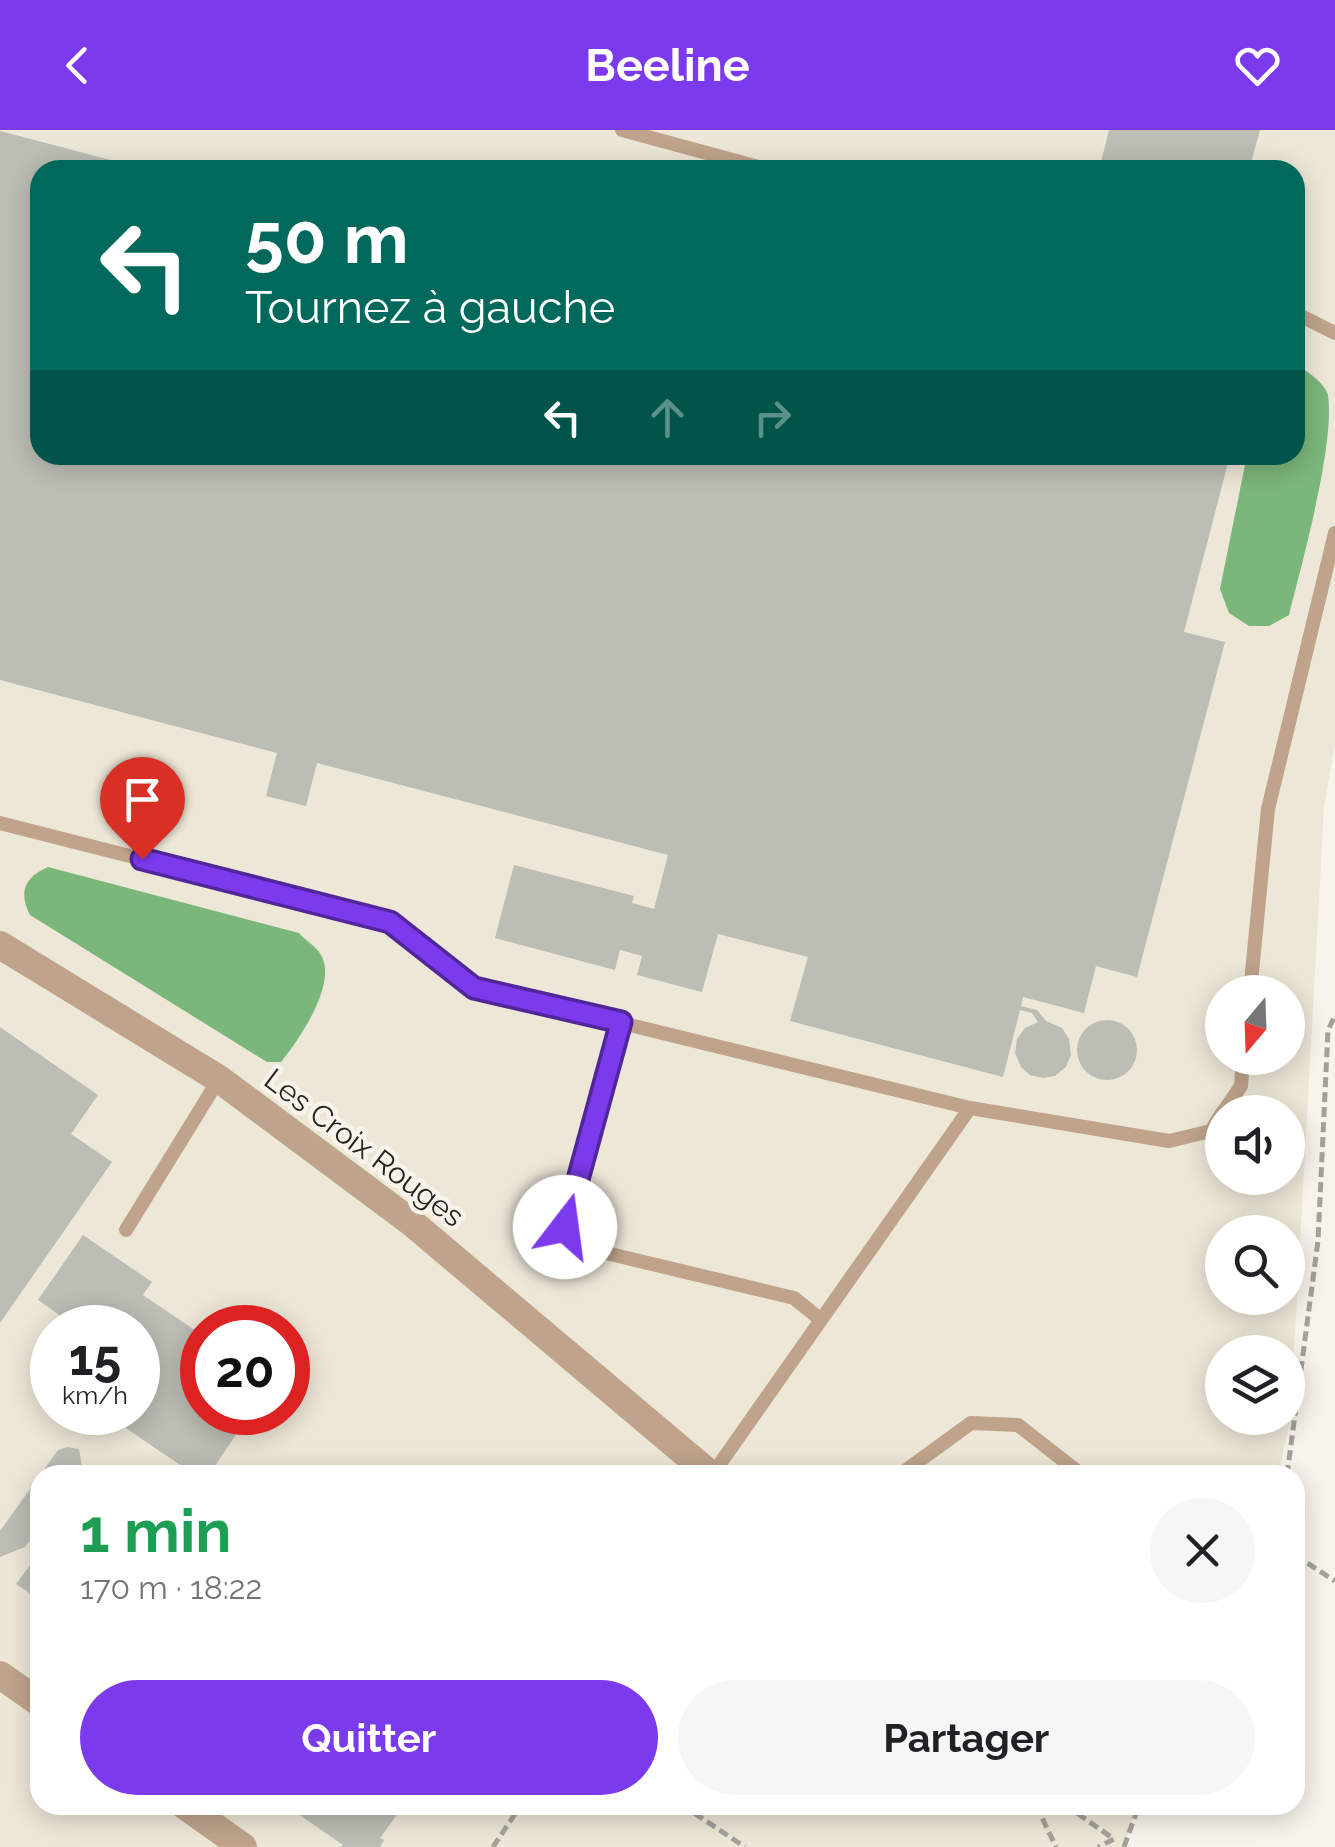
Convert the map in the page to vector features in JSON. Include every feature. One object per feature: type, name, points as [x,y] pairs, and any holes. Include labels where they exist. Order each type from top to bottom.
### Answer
[{"type":"street","name":"Les Croix Rouges","points":[[0,945],[218,1079],[411,1222],[699,1465]]},
{"type":"street","points":[[0,1675],[30,1696]]},
{"type":"street","points":[[198,1815],[243,1847]]},
{"type":"lane","points":[[622,130],[733,160]]},
{"type":"lane","points":[[1305,318],[1330,331],[1335,314]]},
{"type":"lane","points":[[1252,975],[1268,809],[1335,533]]},
{"type":"lane","points":[[0,823],[390,922],[474,988],[970,1108],[1169,1141],[1205,1132]]},
{"type":"lane","points":[[621,1022],[565,1227],[581,1247],[794,1298],[821,1320]]},
{"type":"lane","points":[[126,1230],[218,1079]]},
{"type":"lane","points":[[718,1465],[970,1108]]},
{"type":"lane","points":[[913,1465],[970,1423],[1018,1425],[1069,1465]]},
{"type":"path","points":[[1287,1465],[1318,1241],[1328,1030],[1335,1016]]},
{"type":"path","points":[[1305,1562],[1335,1581]]},
{"type":"path","points":[[493,1847],[514,1815]]},
{"type":"path","points":[[697,1815],[745,1847]]},
{"type":"path","points":[[1041,1815],[1056,1847]]},
{"type":"path","points":[[1079,1815],[1114,1839],[1098,1847]]},
{"type":"path","points":[[1124,1847],[1136,1815]]},
{"type":"shaded area","points":[[0,130],[1335,130],[1335,743],[1324,808],[1305,1152],[1305,1095],[1205,1095],[1205,1195],[1303,1195],[1301,1215],[1205,1215],[1205,1315],[1296,1315],[1295,1335],[1205,1335],[1205,1435],[1287,1435],[1280,1465],[30,1465],[30,1815],[1134,1815],[1123,1847],[0,1847]]},
{"type":"shaded area","points":[[1305,370],[1326,390],[1329,417],[1322,473],[1289,615],[1269,626],[1249,626],[1229,613],[1220,589],[1245,465],[1305,465]]},
{"type":"shaded area","points":[[48,867],[299,933],[321,955],[324,981],[314,1012],[281,1062],[267,1062],[30,915],[26,886],[34,875]]},
{"type":"building","points":[[1109,130],[1260,130],[1252,160],[1102,160]]},
{"type":"building","points":[[0,131],[111,160],[30,160],[30,465],[1227,465],[1184,632],[1225,642],[1137,977],[1096,966],[1084,1013],[1023,997],[1021,1006],[1037,1010],[1046,1021],[1062,1028],[1069,1039],[1071,1055],[1066,1067],[1055,1076],[1030,1075],[1021,1067],[1015,1053],[1017,1039],[1025,1028],[1038,1022],[1032,1013],[1020,1010],[1003,1077],[790,1021],[808,957],[718,934],[702,992],[637,975],[642,956],[620,950],[615,970],[495,938],[514,865],[634,896],[632,903],[654,909],[668,855],[317,763],[306,806],[266,796],[277,753],[0,680]]},
{"type":"building","points":[[1107,1020],[1129,1028],[1137,1050],[1129,1072],[1107,1080],[1085,1072],[1077,1050],[1085,1028]]},
{"type":"building","points":[[0,1027],[98,1095],[71,1134],[112,1162],[0,1323]]},
{"type":"building","points":[[83,1235],[152,1282],[143,1295],[158,1305],[45,1305],[38,1300]]},
{"type":"building","points":[[160,1307],[180,1320],[180,1435],[236,1435],[216,1465],[180,1465],[136,1435],[160,1435]]},
{"type":"building","points":[[79,1449],[82,1465],[47,1465],[58,1450]]},
{"type":"building","points":[[30,1489],[30,1541],[25,1547],[0,1557],[0,1531]]},
{"type":"building","points":[[30,1565],[30,1593],[16,1584]]},
{"type":"building","points":[[300,1815],[397,1815],[380,1838],[384,1840],[380,1847],[343,1845]]},
{"type":"route","points":[[142,859],[390,922],[474,988],[621,1022],[565,1227]]}]
